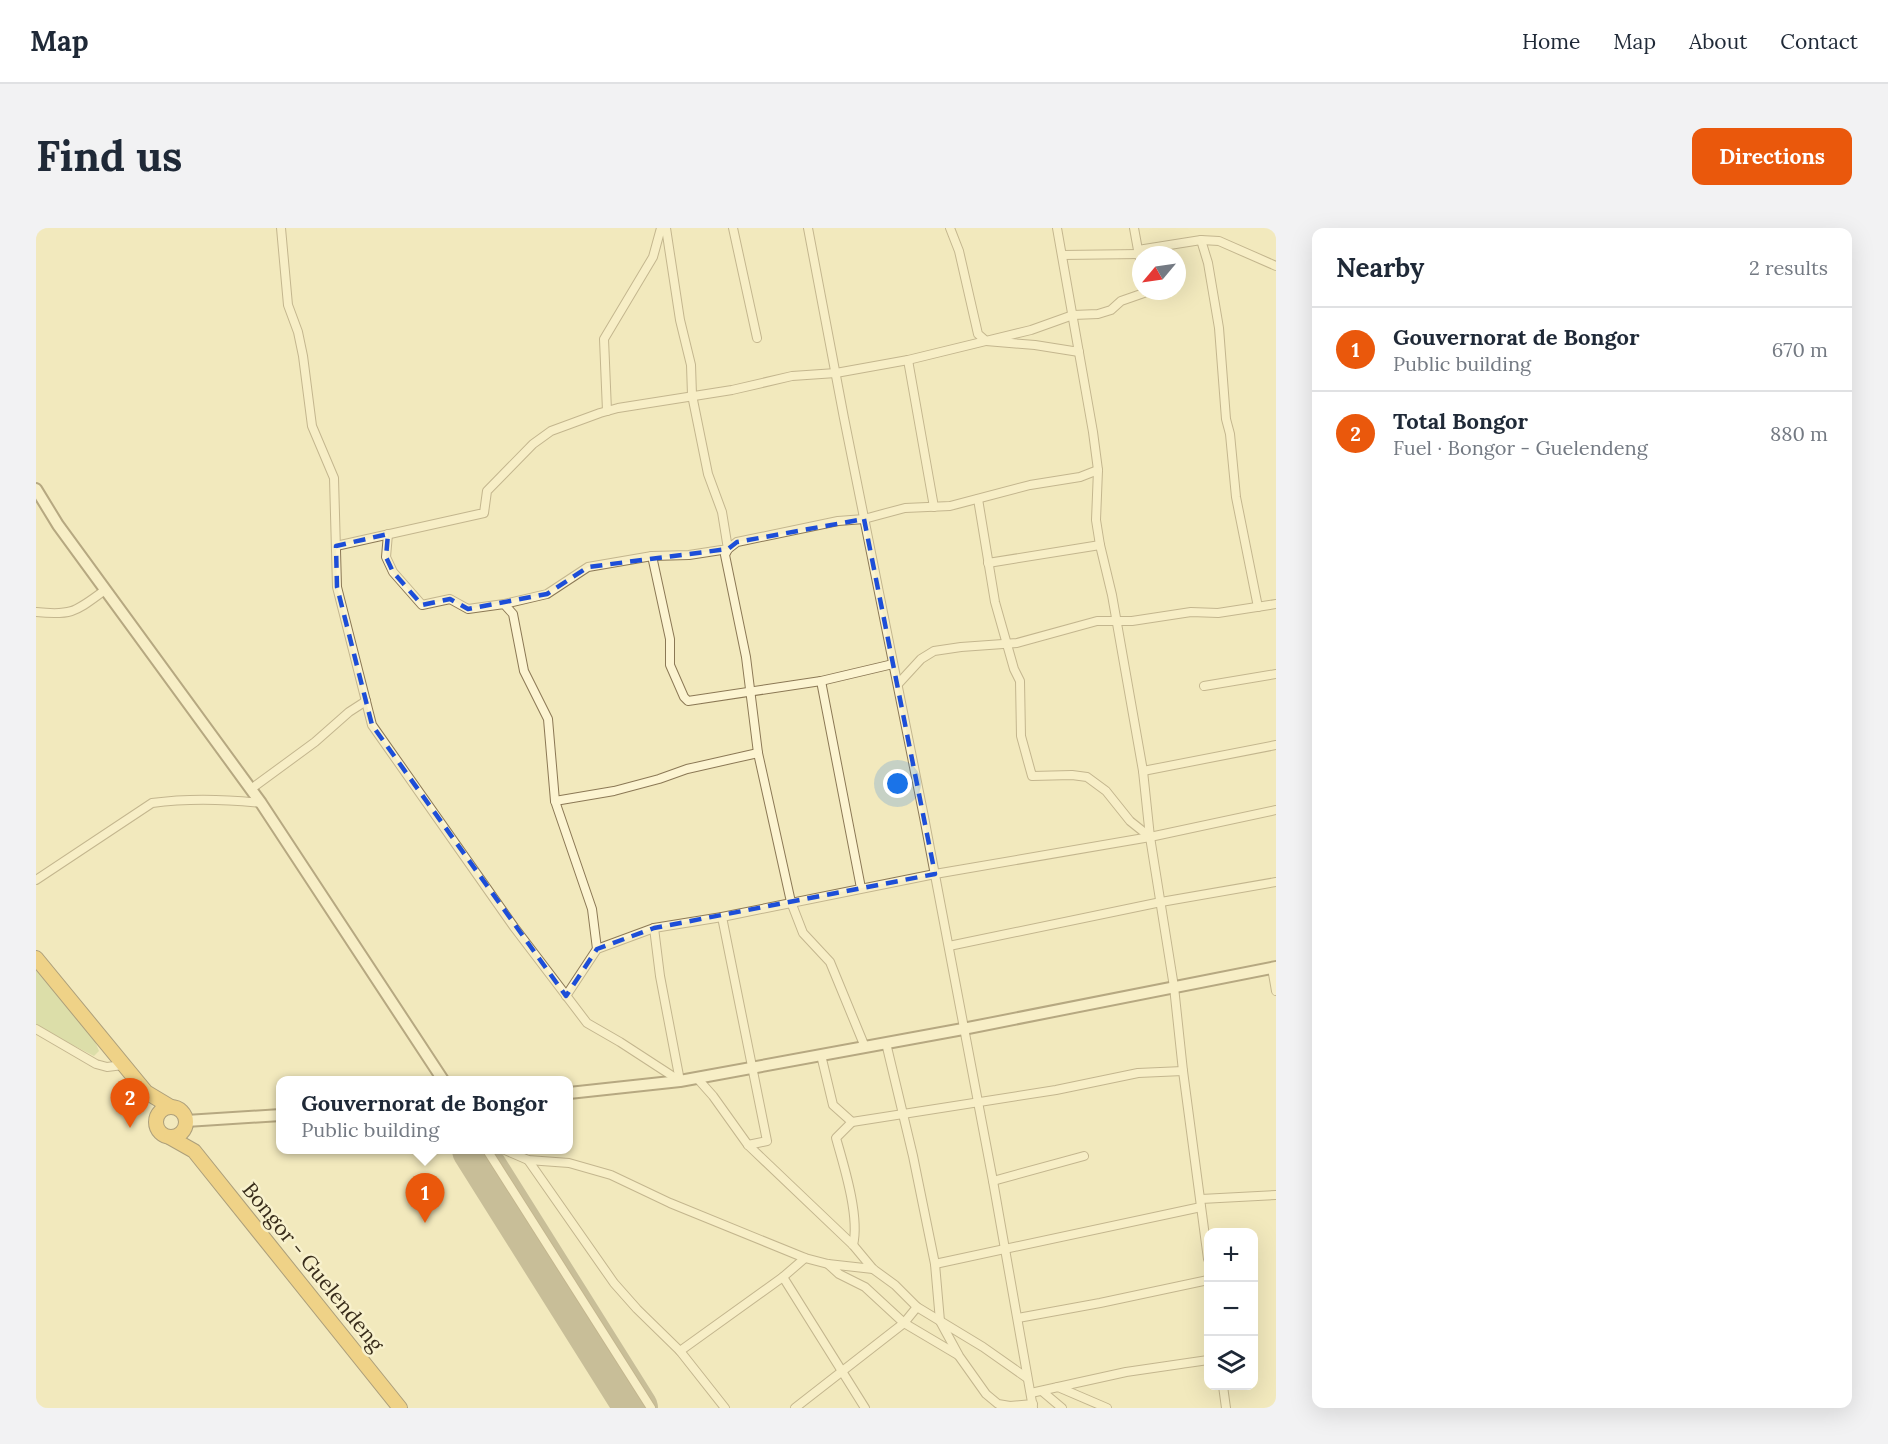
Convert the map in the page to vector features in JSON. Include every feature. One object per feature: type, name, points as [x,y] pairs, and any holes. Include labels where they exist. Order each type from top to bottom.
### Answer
[{"type":"highway","points":[[36,958],[146,1092],[181,1111],[186,1125],[181,1134],[171,1138],[159,1131],[146,1092]]},
{"type":"highway","points":[[156,1121],[161,1111],[171,1107]]},
{"type":"highway","name":"Bongor - Guelendeng","points":[[186,1125],[194,1151],[400,1408]]},
{"type":"highway","name":"Bongor - Guelendeng","points":[[171,1138],[194,1151]]},
{"type":"street","points":[[281,228],[288,305],[303,356],[312,426],[334,478],[337,587],[372,725],[514,927],[587,1023],[680,1081]]},
{"type":"street","points":[[607,411],[604,339],[653,257],[661,228]]},
{"type":"street","points":[[666,228],[680,320],[691,365],[692,395],[708,474],[722,512],[728,549]]},
{"type":"street","points":[[733,228],[757,338]]},
{"type":"street","points":[[808,228],[949,946],[1033,1406],[999,1406],[986,1394],[959,1356],[939,1321],[935,1264],[913,1156],[886,1043]]},
{"type":"street","points":[[950,228],[959,251],[978,334],[986,341],[1079,352]]},
{"type":"street","points":[[1058,228],[1098,470],[1096,520],[1112,595],[1143,771],[1150,837],[1174,987],[1205,1228]]},
{"type":"street","points":[[1134,228],[1138,246]]},
{"type":"street","points":[[1201,240],[1208,263],[1219,328],[1226,419],[1230,434],[1236,497],[1258,607]]},
{"type":"street","points":[[1170,246],[1201,240],[1219,241],[1276,266]]},
{"type":"street","points":[[1062,255],[1132,252]]},
{"type":"street","points":[[336,546],[484,513],[487,491],[533,444],[551,431],[607,411],[753,386],[792,376],[836,373],[908,360],[1031,330],[1073,315],[1098,314],[1111,310],[1121,301],[1132,297]]},
{"type":"street","points":[[908,360],[934,507]]},
{"type":"street","points":[[865,1047],[830,962],[803,933],[791,902],[758,753],[750,691],[725,555],[728,549],[737,542],[838,521],[864,519],[905,508],[950,506],[1030,485],[1080,477],[1098,470]]},
{"type":"street","points":[[36,489],[58,525],[261,803],[440,1076]]},
{"type":"street","points":[[978,499],[995,602],[1006,644],[1020,681],[1021,736],[1032,776],[1087,777],[1106,791],[1130,821],[1150,837]]},
{"type":"street","points":[[388,534],[386,557],[393,572],[422,605],[450,599],[468,609],[491,608],[547,594],[588,567],[652,556],[689,555],[728,549]]},
{"type":"street","points":[[988,563],[1100,545]]},
{"type":"street","points":[[652,556],[670,639],[670,665],[688,701],[821,681],[893,664]]},
{"type":"street","points":[[36,612],[59,614],[73,612],[105,590]]},
{"type":"street","points":[[504,604],[513,614],[524,671],[548,719],[555,801],[592,909],[597,949]]},
{"type":"street","points":[[897,684],[921,659],[934,651],[1017,643],[1097,621],[1132,621],[1191,612],[1218,612],[1276,604]]},
{"type":"street","points":[[1204,686],[1276,674]]},
{"type":"street","points":[[821,681],[861,888]]},
{"type":"street","points":[[251,789],[366,701]]},
{"type":"street","points":[[1143,771],[1276,745]]},
{"type":"street","points":[[555,801],[614,791],[687,769],[758,753]]},
{"type":"street","points":[[36,880],[152,803],[173,800],[225,799],[261,803]]},
{"type":"street","points":[[566,996],[597,949],[654,928],[722,917],[935,874],[1150,837],[1276,810]]},
{"type":"street","points":[[949,946],[1161,902],[1276,882]]},
{"type":"street","points":[[722,917],[767,1141],[748,1145]]},
{"type":"street","points":[[654,928],[660,976],[680,1081]]},
{"type":"street","points":[[573,1093],[697,1078],[963,1029],[1274,967],[1276,991]]},
{"type":"street","points":[[36,1029],[96,1064],[107,1067],[123,1065]]},
{"type":"street","points":[[821,1055],[833,1105],[852,1122]]},
{"type":"street","points":[[853,1245],[855,1235],[848,1183],[836,1138],[852,1122],[1056,1090],[1138,1073],[1183,1071]]},
{"type":"street","points":[[697,1078],[713,1096],[748,1145],[853,1245],[873,1269],[895,1285],[918,1307],[983,1347],[1027,1378]]},
{"type":"street","points":[[186,1125],[276,1116]]},
{"type":"street","points":[[490,1154],[651,1408]]},
{"type":"street","points":[[515,1154],[528,1160],[569,1163],[611,1175],[670,1203],[805,1258],[828,1264],[873,1269]]},
{"type":"street","points":[[993,1181],[1084,1156]]},
{"type":"street","points":[[528,1160],[614,1283],[680,1351],[725,1408]]},
{"type":"street","points":[[935,1264],[1201,1203],[1276,1195]]},
{"type":"street","points":[[680,1351],[783,1277],[805,1258]]},
{"type":"street","points":[[828,1264],[839,1274],[865,1287],[904,1323],[959,1356]]},
{"type":"street","points":[[783,1277],[865,1408]]},
{"type":"street","points":[[1018,1318],[1204,1281]]},
{"type":"street","points":[[795,1408],[904,1323],[918,1307]]},
{"type":"street","points":[[1031,1393],[1126,1372],[1204,1361]]},
{"type":"street","points":[[1058,1388],[1107,1408]]},
{"type":"street","points":[[1224,1390],[1226,1408]]},
{"type":"street","points":[[1043,1392],[1062,1408]]},
{"type":"highlighted area","points":[[864,519],[935,874],[654,928],[597,949],[566,996],[372,725],[337,587],[336,546],[388,534],[386,557],[393,572],[422,605],[450,599],[468,609],[547,594],[588,567],[728,549],[737,542]]},
{"type":"green space","points":[[36,970],[95,1041],[99,1051],[94,1056],[36,1026]]},
{"type":"runway","points":[[477,1154],[636,1408]]},
{"type":"place","name":"Total Bongor","points":[[130,1128]]},
{"type":"place","name":"Gouvernorat de Bongor","points":[[425,1223]]}]
